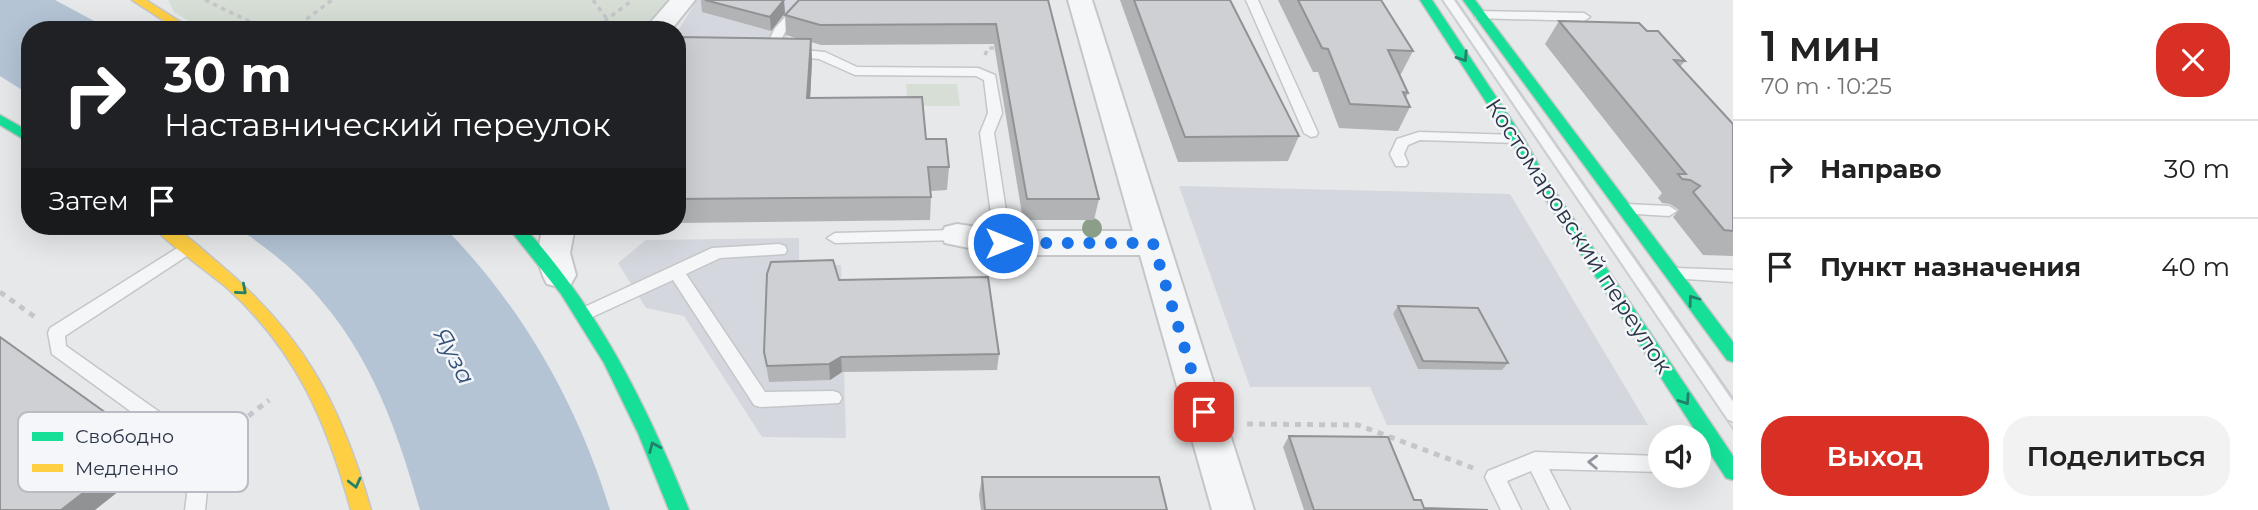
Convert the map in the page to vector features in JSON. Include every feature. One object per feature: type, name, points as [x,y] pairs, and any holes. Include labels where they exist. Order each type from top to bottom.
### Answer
[{"type":"main road","points":[[138,0],[172,21]]},
{"type":"main road","name":"Костомаровский переулок","points":[[1426,0],[1724,467]]},
{"type":"main road","name":"Костомаровский переулок","points":[[1469,0],[1547,111],[1625,209],[1733,355]]},
{"type":"main road","points":[[0,119],[21,133]]},
{"type":"main road","points":[[174,235],[250,297],[293,346],[326,400],[354,477],[361,510]]},
{"type":"main road","points":[[522,235],[559,275],[616,367],[648,432],[679,510]]},
{"type":"street","points":[[665,21],[683,0]]},
{"type":"street","points":[[1080,0],[1233,510]]},
{"type":"street","points":[[557,235],[553,253],[559,275]]},
{"type":"street","points":[[957,235],[1003,243],[1153,243]]},
{"type":"lane","points":[[808,0],[763,51],[821,55],[855,71],[978,72],[990,78],[995,113],[987,133],[1003,243]]},
{"type":"lane","points":[[1252,0],[1311,133]]},
{"type":"lane","points":[[1449,0],[1733,414]]},
{"type":"lane","points":[[1479,15],[1584,17]]},
{"type":"lane","points":[[1493,64],[1547,111]]},
{"type":"lane","points":[[1401,163],[1397,154],[1402,142],[1419,136],[1517,139]]},
{"type":"lane","points":[[1625,209],[1669,211]]},
{"type":"lane","points":[[835,238],[957,235]]},
{"type":"lane","points":[[145,412],[58,349],[56,333],[190,246]]},
{"type":"lane","points":[[584,314],[718,252],[779,250]]},
{"type":"lane","points":[[676,271],[760,400],[832,398]]},
{"type":"lane","points":[[1674,274],[1733,276]]},
{"type":"lane","points":[[1535,460],[1560,510]]},
{"type":"lane","points":[[1511,510],[1495,477],[1535,460],[1648,464]]},
{"type":"lane","points":[[195,510],[197,492]]},
{"type":"path","points":[[205,0],[248,21]]},
{"type":"path","points":[[304,21],[332,0]]},
{"type":"path","points":[[593,0],[607,19],[633,0]]},
{"type":"path","points":[[978,72],[988,48],[1001,48]]},
{"type":"path","points":[[0,292],[14,301]]},
{"type":"path","points":[[248,417],[269,400]]},
{"type":"path","points":[[1247,424],[1358,425],[1495,477]]},
{"type":"shaded area","points":[[168,0],[669,0],[649,21],[189,21],[174,12]]},
{"type":"shaded area","points":[[697,0],[801,0],[790,12],[785,57],[686,58],[686,21],[684,21]]},
{"type":"shaded area","points":[[906,84],[957,84],[960,106],[908,106]]},
{"type":"shaded area","points":[[1179,186],[1510,194],[1648,425],[1387,425],[1370,387],[1250,387]]},
{"type":"shaded area","points":[[799,238],[799,266],[841,265],[846,438],[762,437],[684,316],[646,308],[618,263],[646,240]]},
{"type":"water","points":[[0,0],[55,0],[94,21],[21,21],[21,89],[0,76]]},
{"type":"water","name":"Яуза","points":[[247,235],[451,235],[498,289],[544,358],[581,432],[610,510],[420,510],[392,424],[356,348],[333,314],[305,283],[272,253]]},
{"type":"building","points":[[705,0],[784,0],[770,17]]},
{"type":"building","points":[[799,0],[1048,0],[1099,199],[1027,199],[996,24],[820,25],[785,15]]},
{"type":"building","points":[[1134,0],[1230,0],[1299,136],[1185,137]]},
{"type":"building","points":[[1298,0],[1381,0],[1413,51],[1388,50],[1408,93],[1403,92],[1410,107],[1350,104],[1328,49],[1322,48]]},
{"type":"building","points":[[1559,21],[1639,23],[1647,31],[1658,31],[1685,61],[1674,60],[1733,124],[1733,231],[1724,230],[1693,192],[1700,186],[1682,179],[1678,174],[1686,174]]},
{"type":"building","points":[[686,37],[811,39],[807,98],[922,97],[926,139],[946,139],[949,167],[928,167],[931,197],[686,199]]},
{"type":"building","points":[[833,260],[839,280],[988,277],[999,354],[841,357],[829,364],[767,366],[764,352],[767,274],[771,262]]},
{"type":"building","points":[[1398,306],[1478,308],[1508,363],[1423,361]]},
{"type":"building","points":[[0,337],[105,412],[18,412],[18,492],[84,492],[61,510],[0,510]]},
{"type":"building","points":[[1289,436],[1388,437],[1414,500],[1421,500],[1424,508],[1488,510],[1314,510]]},
{"type":"building","points":[[982,477],[1159,477],[1167,510],[985,510]]},
{"type":"tram line","points":[[1442,0],[1733,429]]},
{"type":"tram line","points":[[1455,0],[1733,400]]},
{"type":"traffic: fast","points":[[1426,0],[1517,139],[1540,180],[1733,472]]},
{"type":"traffic: fast","points":[[1469,0],[1733,355]]},
{"type":"traffic: fast","points":[[0,119],[21,133]]},
{"type":"traffic: fast","points":[[522,235],[567,290],[611,359],[647,433],[679,510]]},
{"type":"traffic: slow","points":[[138,0],[172,21]]},
{"type":"traffic: slow","points":[[172,235],[234,285],[265,316],[290,347],[313,382],[332,420],[348,462],[361,510]]},
{"type":"route","points":[[1003,243],[1153,243],[1204,412]]}]
